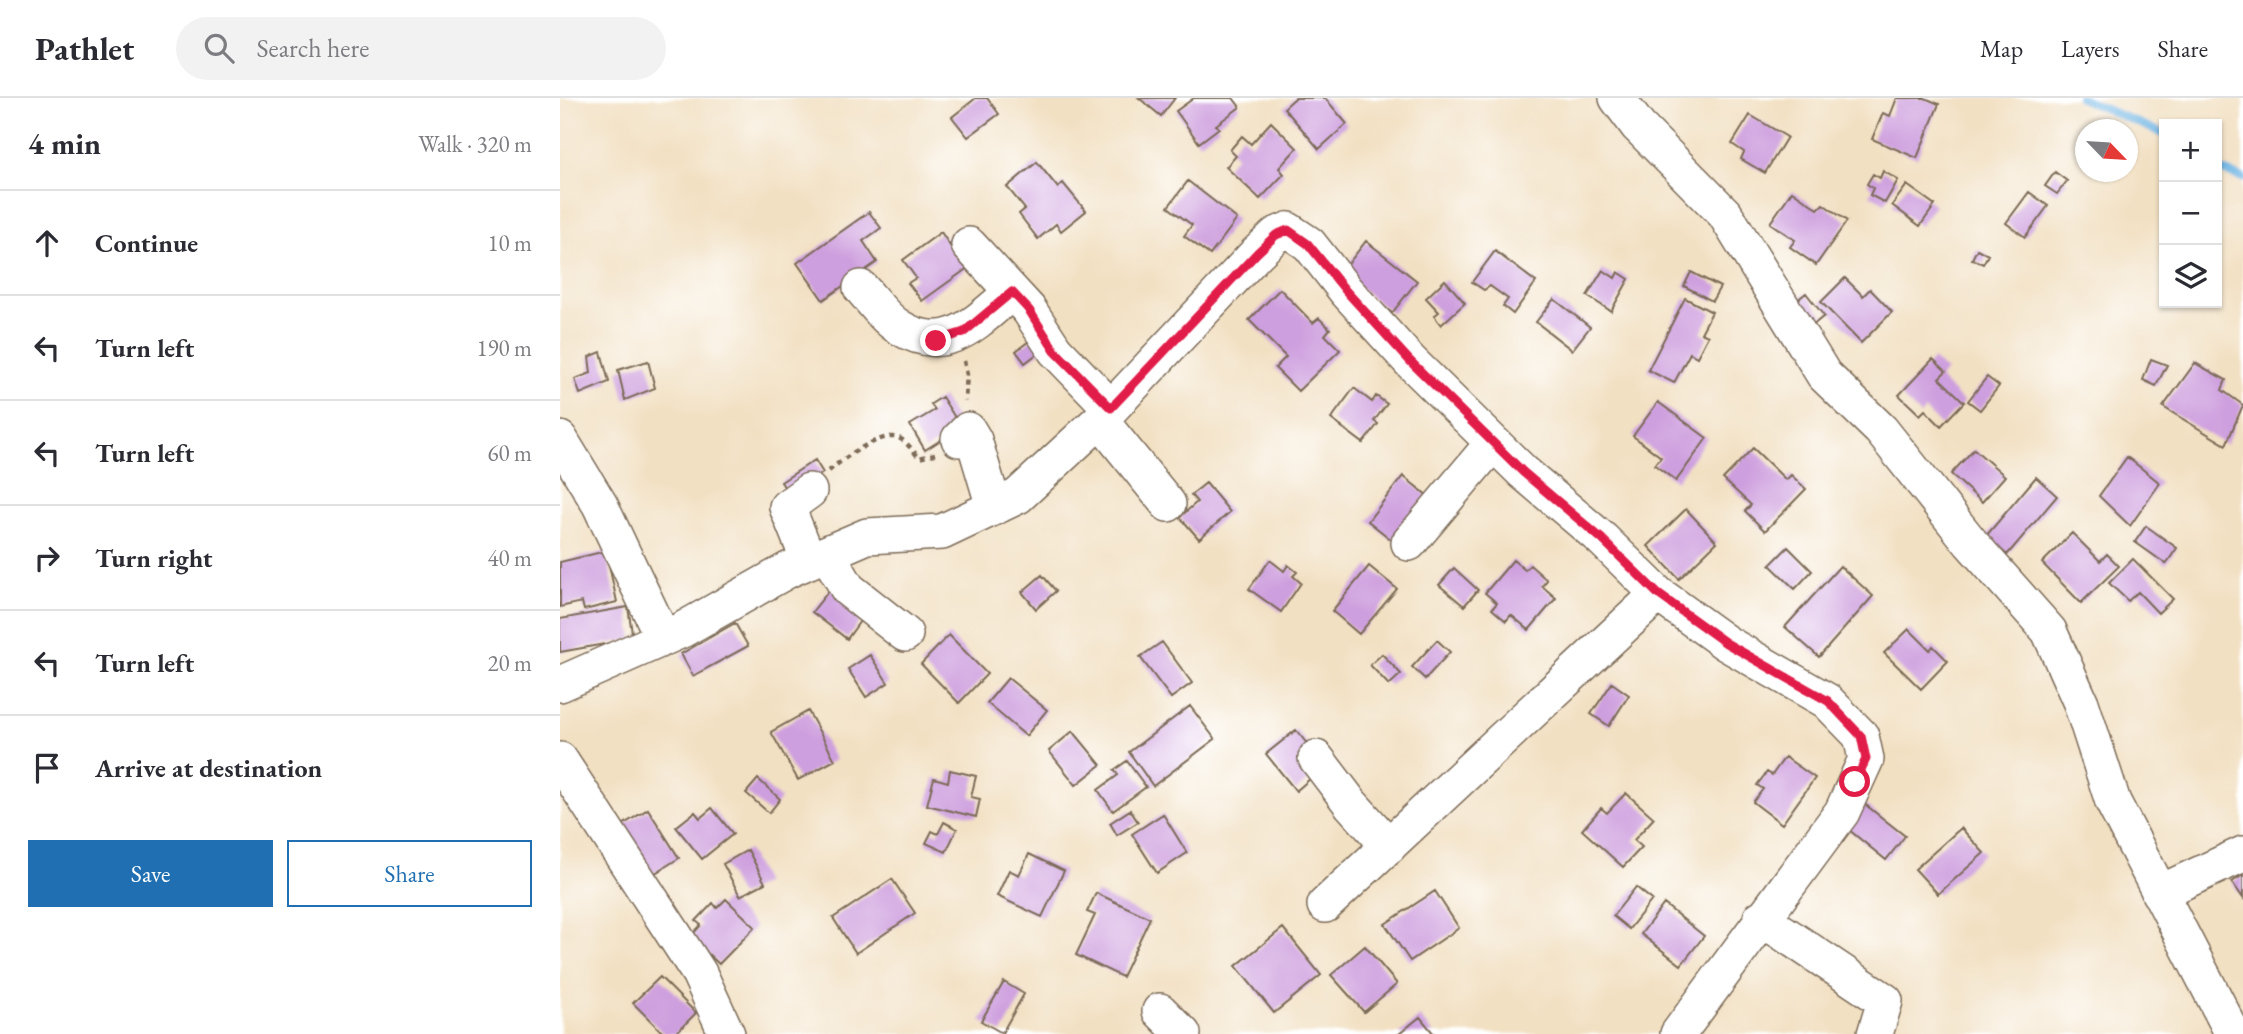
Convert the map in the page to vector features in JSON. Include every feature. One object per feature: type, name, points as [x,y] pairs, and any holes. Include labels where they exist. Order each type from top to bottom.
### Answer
[{"type":"street","points":[[1617,98],[1638,126],[1725,214],[1824,375],[1881,430],[1971,543],[2049,631],[2081,703],[2113,802],[2233,1034]]},
{"type":"street","points":[[560,684],[663,638],[818,557],[867,537],[942,532],[1018,496],[1105,414],[1257,253],[1276,235],[1288,230],[1308,244],[1346,291],[1410,361],[1493,443],[1658,594],[1726,643],[1828,701],[1861,736],[1866,759],[1842,811],[1678,1034]]},
{"type":"street","points":[[968,245],[1029,310],[1055,351],[1105,414],[1168,504]]},
{"type":"street","points":[[861,288],[898,327],[936,341],[964,332],[1012,292]]},
{"type":"street","points":[[964,434],[994,507]]},
{"type":"street","points":[[560,439],[600,505],[663,638]]},
{"type":"street","points":[[1409,543],[1493,443]]},
{"type":"street","points":[[809,491],[787,508],[818,557],[848,589],[905,634]]},
{"type":"street","points":[[1325,905],[1658,594]]},
{"type":"street","points":[[1317,758],[1351,804],[1389,846]]},
{"type":"street","points":[[560,760],[699,973],[720,1030]]},
{"type":"street","points":[[2159,893],[2243,854]]},
{"type":"street","points":[[1761,918],[1885,1001],[1874,1034]]},
{"type":"path","points":[[809,491],[844,457],[888,437],[900,438],[919,458],[932,456],[964,434],[967,375],[963,355],[948,337]]},
{"type":"building","points":[[976,98],[987,98],[999,114],[968,137],[952,117]]},
{"type":"building","points":[[1139,98],[1175,98],[1161,116]]},
{"type":"building","points":[[1194,98],[1233,98],[1240,107],[1216,125],[1219,128],[1199,143],[1176,111]]},
{"type":"building","points":[[1295,98],[1325,98],[1347,124],[1319,149],[1284,108]]},
{"type":"building","points":[[1897,98],[1925,98],[1939,104],[1917,158],[1872,139],[1883,113],[1890,116]]},
{"type":"building","points":[[1750,115],[1787,137],[1765,173],[1741,159],[1744,152],[1732,144]]},
{"type":"building","points":[[1271,122],[1297,148],[1279,168],[1284,174],[1260,199],[1226,167],[1236,156],[1230,150],[1242,136],[1251,144]]},
{"type":"building","points":[[1037,162],[1058,188],[1063,183],[1086,211],[1061,231],[1056,224],[1038,239],[1019,214],[1025,209],[1007,187]]},
{"type":"building","points":[[1883,171],[1898,180],[1885,203],[1870,195],[1873,188],[1867,184],[1873,174],[1880,178]]},
{"type":"building","points":[[2055,172],[2067,181],[2057,194],[2045,186]]},
{"type":"building","points":[[1188,181],[1237,219],[1210,255],[1184,236],[1192,225],[1168,207]]},
{"type":"building","points":[[1907,185],[1935,205],[1920,226],[1892,205]]},
{"type":"building","points":[[1792,191],[1818,209],[1823,204],[1847,221],[1816,265],[1790,247],[1795,240],[1770,223]]},
{"type":"building","points":[[2029,192],[2048,206],[2025,237],[2006,223]]},
{"type":"building","points":[[869,212],[881,228],[863,241],[877,262],[823,300],[797,263]]},
{"type":"building","points":[[941,232],[954,252],[972,265],[922,301],[908,283],[916,278],[903,260]]},
{"type":"building","points":[[1366,241],[1417,281],[1392,313],[1341,273]]},
{"type":"building","points":[[1977,249],[1988,255],[1983,264],[1972,259]]},
{"type":"building","points":[[1495,251],[1536,282],[1513,314],[1503,306],[1508,299],[1490,286],[1484,290],[1472,282]]},
{"type":"building","points":[[1603,270],[1615,278],[1618,272],[1629,279],[1611,311],[1587,296]]},
{"type":"building","points":[[1691,272],[1720,287],[1712,301],[1684,286]]},
{"type":"building","points":[[1845,278],[1863,296],[1870,289],[1892,312],[1861,343],[1821,302]]},
{"type":"building","points":[[1445,280],[1465,303],[1441,325],[1434,316],[1439,312],[1426,298]]},
{"type":"building","points":[[1280,289],[1313,323],[1319,318],[1330,329],[1325,335],[1340,350],[1298,391],[1275,368],[1286,357],[1249,320]]},
{"type":"building","points":[[1806,293],[1824,316],[1813,325],[1795,302]]},
{"type":"building","points":[[1685,298],[1712,312],[1701,333],[1708,336],[1697,357],[1690,353],[1674,383],[1648,370]]},
{"type":"building","points":[[1554,299],[1590,327],[1572,350],[1536,322]]},
{"type":"building","points":[[1037,335],[1046,347],[1025,363],[1016,351]]},
{"type":"building","points":[[601,352],[609,382],[580,394],[575,379],[591,373],[589,357]]},
{"type":"building","points":[[1933,359],[1946,371],[1939,378],[1964,402],[1941,426],[1925,410],[1920,415],[1899,395]]},
{"type":"building","points":[[2151,359],[2167,365],[2156,386],[2143,380]]},
{"type":"building","points":[[648,361],[655,388],[625,400],[618,370]]},
{"type":"building","points":[[2195,363],[2226,380],[2222,390],[2243,405],[2226,445],[2163,407]]},
{"type":"building","points":[[1987,377],[1999,386],[1980,410],[1968,401]]},
{"type":"building","points":[[1354,388],[1372,402],[1376,396],[1387,404],[1374,421],[1378,424],[1363,443],[1331,419]]},
{"type":"building","points":[[942,397],[961,427],[925,450],[910,425],[935,410],[931,404]]},
{"type":"building","points":[[1658,402],[1707,438],[1676,481],[1655,465],[1661,457],[1633,436]]},
{"type":"building","points":[[1753,448],[1786,480],[1791,475],[1806,489],[1765,531],[1745,511],[1751,505],[1723,479]]},
{"type":"building","points":[[1974,449],[2005,476],[1982,502],[1951,474]]},
{"type":"building","points":[[2127,457],[2160,483],[2130,526],[2099,496]]},
{"type":"building","points":[[815,460],[823,473],[789,494],[781,482]]},
{"type":"building","points":[[1403,476],[1428,496],[1393,541],[1368,521]]},
{"type":"building","points":[[2036,477],[2057,496],[2007,555],[1986,536]]},
{"type":"building","points":[[1206,483],[1230,512],[1199,539],[1180,517],[1197,502],[1191,495]]},
{"type":"building","points":[[1686,509],[1717,542],[1679,579],[1648,546]]},
{"type":"building","points":[[2146,526],[2177,548],[2166,564],[2135,542]]},
{"type":"building","points":[[2072,533],[2100,561],[2107,554],[2119,566],[2081,603],[2042,563]]},
{"type":"building","points":[[1788,547],[1812,571],[1795,589],[1770,565]]},
{"type":"building","points":[[606,551],[617,602],[584,610],[582,602],[560,607],[560,562]]},
{"type":"building","points":[[2133,559],[2173,599],[2158,613],[2138,592],[2128,601],[2109,583]]},
{"type":"building","points":[[1270,560],[1284,571],[1288,565],[1297,572],[1293,576],[1301,583],[1281,612],[1249,589]]},
{"type":"building","points":[[1513,560],[1525,570],[1530,565],[1547,580],[1542,586],[1556,598],[1529,630],[1511,615],[1506,621],[1492,609],[1497,603],[1485,593]]},
{"type":"building","points":[[1369,566],[1397,589],[1359,634],[1332,611]]},
{"type":"building","points":[[1840,566],[1873,596],[1819,657],[1785,627]]},
{"type":"building","points":[[1454,568],[1478,590],[1464,606],[1439,585]]},
{"type":"building","points":[[1042,575],[1056,591],[1036,609],[1022,592]]},
{"type":"building","points":[[831,588],[865,614],[847,639],[812,612]]},
{"type":"building","points":[[628,607],[633,639],[560,652],[560,619]]},
{"type":"building","points":[[735,623],[748,646],[693,676],[681,654]]},
{"type":"building","points":[[1909,629],[1930,650],[1933,646],[1948,661],[1921,689],[1884,653]]},
{"type":"building","points":[[949,635],[987,674],[959,703],[921,664]]},
{"type":"building","points":[[1437,640],[1450,652],[1425,679],[1412,667]]},
{"type":"building","points":[[1162,642],[1192,683],[1171,698],[1140,657]]},
{"type":"building","points":[[1382,654],[1401,674],[1389,685],[1370,665]]},
{"type":"building","points":[[870,655],[888,683],[866,697],[848,669]]},
{"type":"building","points":[[1008,678],[1047,710],[1026,736],[987,703]]},
{"type":"building","points":[[1612,683],[1629,695],[1609,726],[1591,714]]},
{"type":"building","points":[[1190,706],[1215,739],[1153,786],[1129,752]]},
{"type":"building","points":[[808,711],[835,760],[798,780],[771,732]]},
{"type":"building","points":[[1296,730],[1308,745],[1318,772],[1296,791],[1266,754]]},
{"type":"building","points":[[1073,731],[1101,765],[1076,785],[1049,751]]},
{"type":"building","points":[[1785,757],[1815,778],[1782,824],[1753,802],[1763,789],[1757,785],[1767,772],[1772,775]]},
{"type":"building","points":[[1127,761],[1146,787],[1113,811],[1098,790],[1118,775],[1114,770]]},
{"type":"building","points":[[950,770],[976,776],[971,797],[980,799],[976,817],[927,805],[934,778],[948,782]]},
{"type":"building","points":[[758,779],[780,799],[769,813],[746,793]]},
{"type":"building","points":[[1626,793],[1654,818],[1634,840],[1642,847],[1623,867],[1582,830],[1601,808],[1607,813]]},
{"type":"building","points":[[1862,802],[1905,836],[1886,860],[1843,825]]},
{"type":"building","points":[[712,808],[733,834],[702,859],[676,827],[695,812],[700,818]]},
{"type":"building","points":[[648,809],[679,858],[641,882],[610,833]]},
{"type":"building","points":[[1130,810],[1138,822],[1117,835],[1110,823]]},
{"type":"building","points":[[1163,814],[1187,853],[1157,873],[1132,834]]},
{"type":"building","points":[[944,822],[957,829],[946,852],[926,843],[932,831],[938,834]]},
{"type":"building","points":[[1961,828],[1984,853],[1938,894],[1915,869]]},
{"type":"building","points":[[748,850],[765,883],[740,896],[723,864]]},
{"type":"building","points":[[1029,854],[1064,871],[1042,917],[997,896],[1009,870],[1019,875]]},
{"type":"building","points":[[2243,875],[2243,898],[2232,882]]},
{"type":"building","points":[[892,879],[915,913],[856,953],[833,918]]},
{"type":"building","points":[[1636,887],[1652,900],[1629,929],[1613,916]]},
{"type":"building","points":[[1435,891],[1459,928],[1410,961],[1385,924]]},
{"type":"building","points":[[1096,893],[1150,918],[1122,977],[1076,955],[1095,915],[1087,912]]},
{"type":"building","points":[[726,899],[755,927],[719,964],[690,937],[701,925],[696,921],[713,903],[717,908]]},
{"type":"building","points":[[1664,904],[1704,936],[1681,965],[1641,934]]},
{"type":"building","points":[[1283,928],[1321,975],[1274,1013],[1236,966]]},
{"type":"building","points":[[1365,946],[1397,984],[1364,1012],[1331,975]]},
{"type":"building","points":[[660,977],[696,1013],[675,1034],[664,1034],[633,1003]]},
{"type":"building","points":[[1004,982],[1024,994],[1002,1033],[981,1021]]},
{"type":"building","points":[[1420,1017],[1434,1034],[1399,1034]]},
{"type":"waterway","points":[[2080,98],[2159,132]]},
{"type":"waterway","points":[[2222,171],[2243,178]]},
{"type":"route","points":[[936,341],[964,332],[1012,292],[1029,310],[1055,351],[1111,408],[1257,253],[1276,235],[1288,230],[1308,244],[1346,291],[1410,361],[1523,472],[1602,539],[1658,594],[1726,643],[1828,701],[1861,736],[1866,759],[1855,782]]}]
